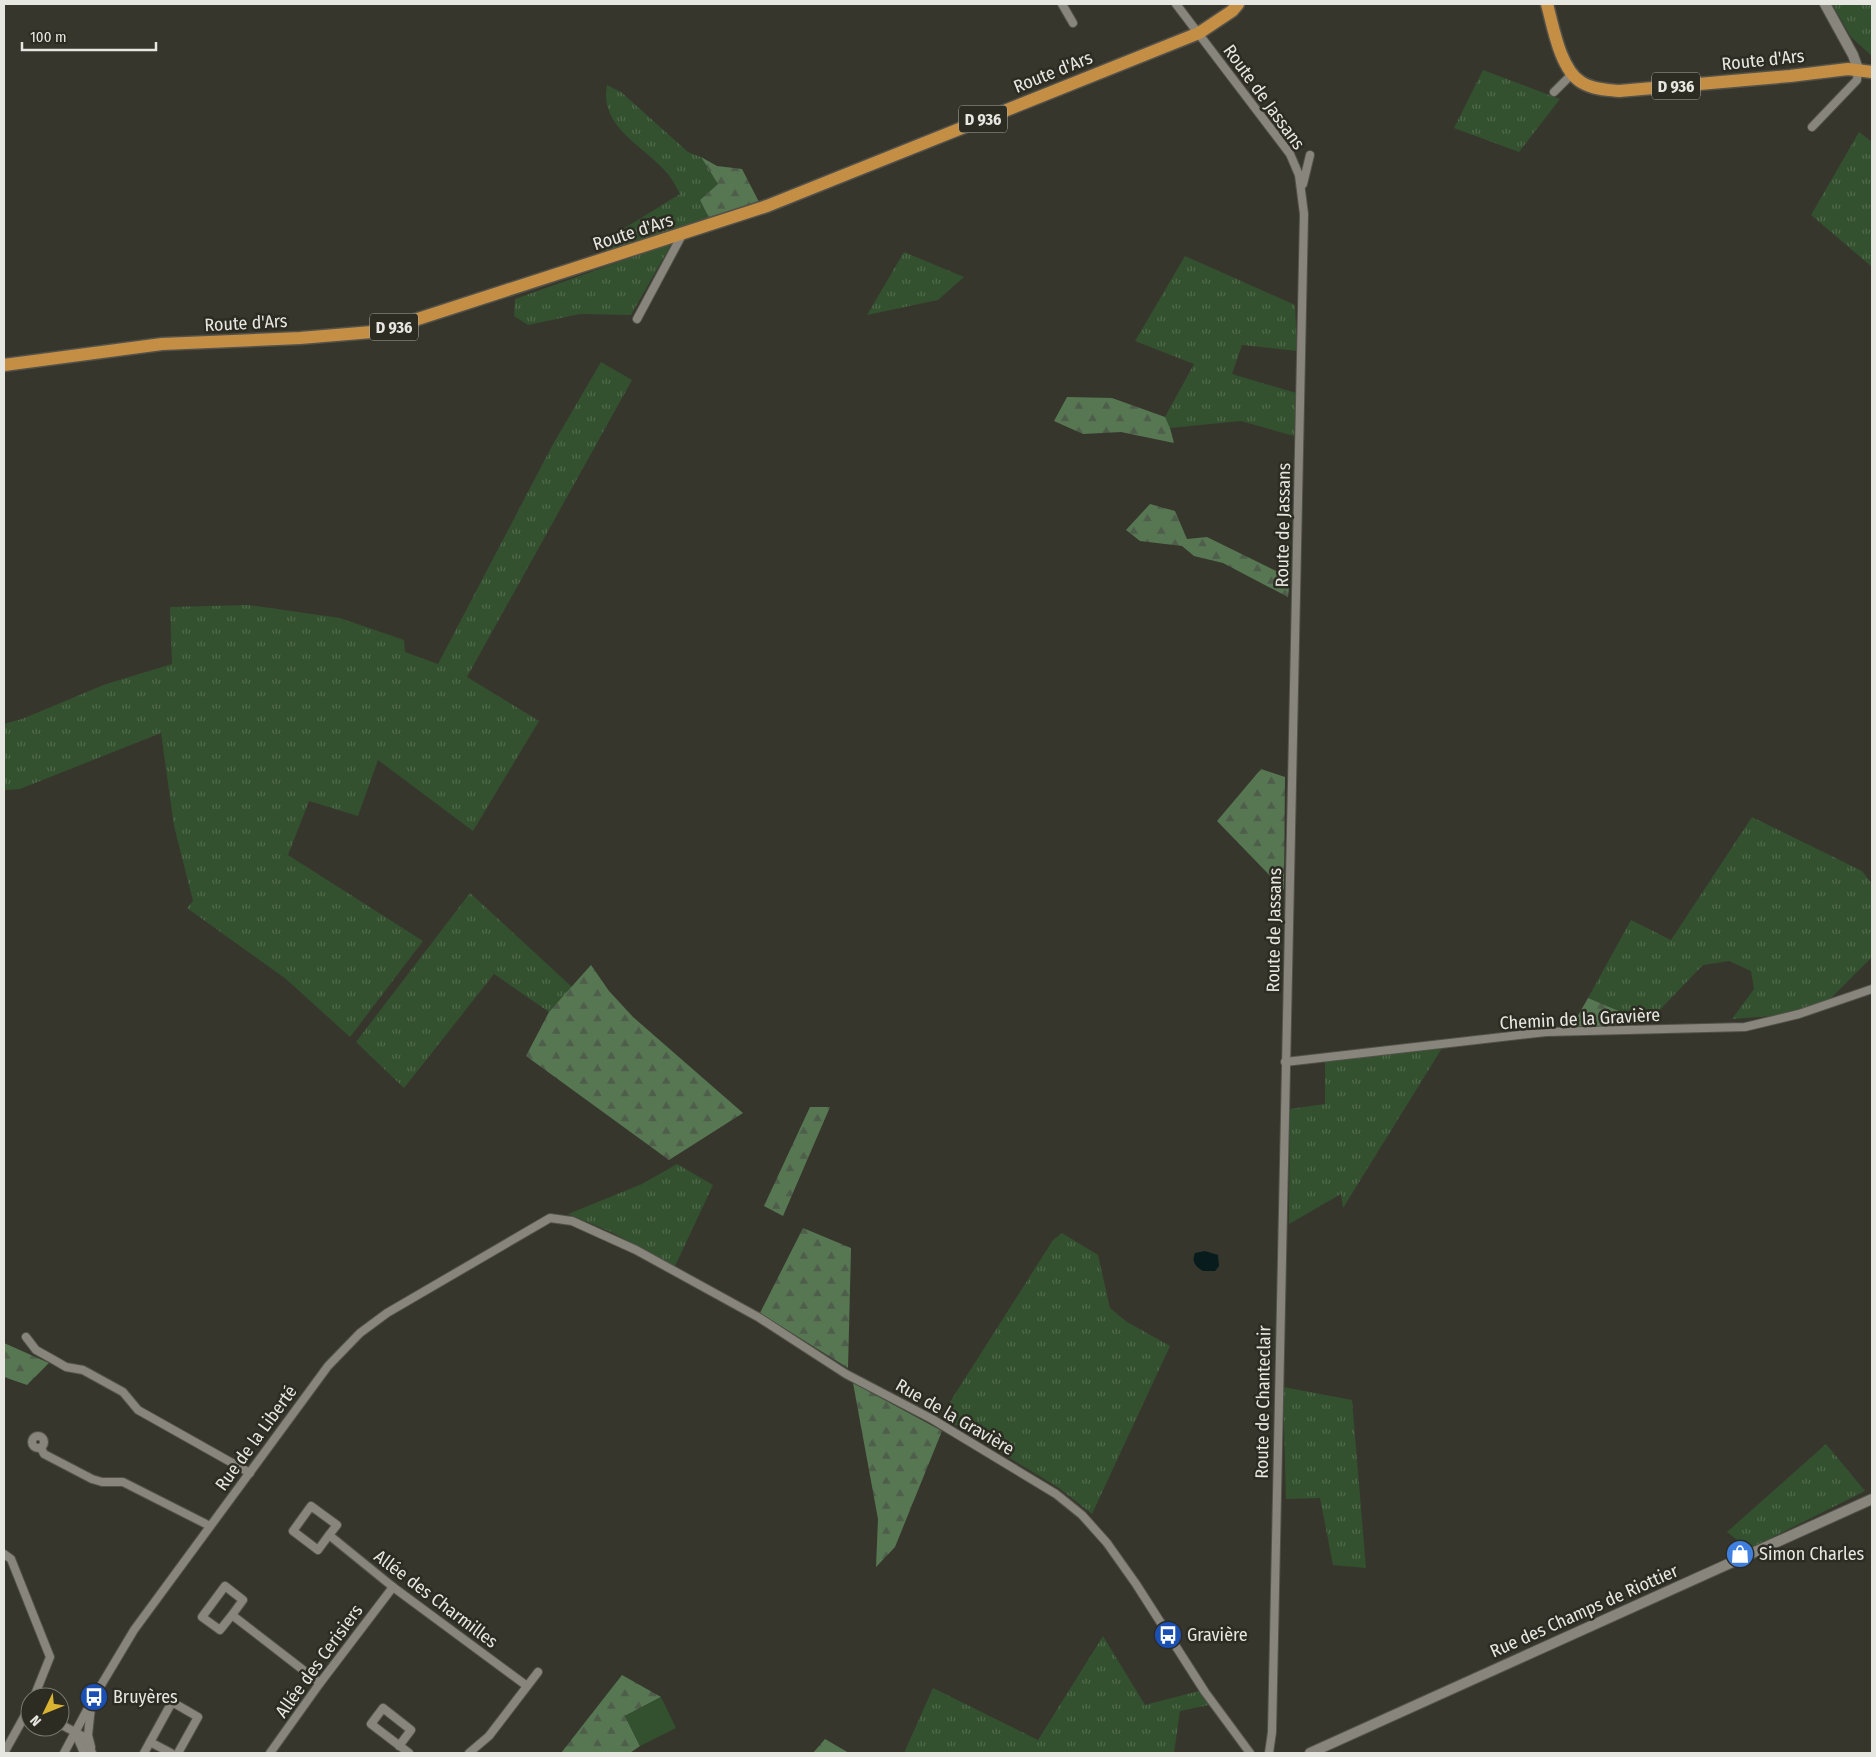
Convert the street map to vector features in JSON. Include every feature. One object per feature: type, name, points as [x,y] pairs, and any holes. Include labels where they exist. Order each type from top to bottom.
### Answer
[{"type":"main road","name":"Route d'Ars","points":[[4,365],[162,344],[300,338],[372,332],[390,328],[767,206],[1199,33],[1238,4]]},
{"type":"main road","points":[[1547,4],[1563,60],[1572,74]]},
{"type":"main road","name":"Route d'Ars","points":[[1572,74],[1581,82],[1599,89],[1619,91],[1858,69]]},
{"type":"main road","name":"D 936","points":[[1858,69],[1872,72]]},
{"type":"street","points":[[1062,4],[1073,24]]},
{"type":"street","name":"Route de Jassans","points":[[1176,4],[1290,154],[1299,175],[1304,214],[1286,1051]]},
{"type":"street","points":[[1812,127],[1857,80],[1858,69],[1853,55],[1824,4]]},
{"type":"street","points":[[1554,92],[1572,74]]},
{"type":"street","points":[[1301,190],[1310,155]]},
{"type":"street","points":[[637,319],[682,235]]},
{"type":"street","name":"Chemin de la Gravière","points":[[1286,1062],[1546,1032],[1745,1027],[1799,1014],[1872,988]]},
{"type":"street","name":"Route de Chanteclair","points":[[1269,1753],[1272,1722],[1286,1051]]},
{"type":"street","name":"Rue de la Liberté","points":[[64,1753],[94,1697],[134,1630],[328,1366],[360,1333],[387,1313],[550,1218]]},
{"type":"street","name":"Rue de la Gravière","points":[[550,1218],[572,1221],[636,1250],[758,1316],[846,1374],[932,1419],[1056,1494],[1082,1515],[1107,1543],[1136,1584],[1205,1692],[1250,1753]]},
{"type":"street","points":[[26,1337],[36,1350],[66,1367],[83,1370],[123,1392],[138,1410],[250,1473]]},
{"type":"street","points":[[41,1448],[44,1454],[92,1479],[102,1482],[123,1482],[210,1526]]},
{"type":"street","name":"Rue des Champs de Riottier","points":[[1310,1753],[1872,1499]]},
{"type":"street","points":[[311,1506],[337,1525],[329,1535],[318,1550],[293,1531],[311,1506]]},
{"type":"street","name":"Allée des Charmilles","points":[[329,1535],[392,1587],[527,1686]]},
{"type":"street","points":[[4,1554],[11,1559],[50,1657],[38,1687]]},
{"type":"street","points":[[225,1586],[243,1600],[232,1615],[220,1630],[202,1617],[225,1586]]},
{"type":"street","name":"Allée des Cerisiers","points":[[270,1753],[392,1587]]},
{"type":"street","points":[[232,1615],[320,1683]]},
{"type":"street","points":[[469,1753],[489,1736],[538,1672]]},
{"type":"street","points":[[92,1750],[88,1735],[94,1697]]},
{"type":"street","points":[[144,1753],[172,1702],[198,1716],[178,1753]]},
{"type":"street","points":[[399,1746],[411,1730],[383,1708],[371,1724],[399,1746],[410,1753]]},
{"type":"street","points":[[4,1753],[20,1725]]},
{"type":"street","points":[[70,1729],[86,1738],[92,1750]]},
{"type":"street","points":[[75,1732],[84,1753]]},
{"type":"street","points":[[150,1742],[170,1753]]},
{"type":"green space","points":[[1832,4],[1872,4],[1872,56],[1851,37]]},
{"type":"green space","points":[[1483,70],[1560,99],[1519,152],[1454,128]]},
{"type":"green space","points":[[607,85],[621,92],[688,152],[701,157],[718,184],[700,200],[709,218],[607,252],[602,242],[680,194],[668,174],[617,125],[610,113],[606,100]]},
{"type":"green space","points":[[1859,132],[1872,142],[1872,267],[1811,215]]},
{"type":"green space","points":[[701,157],[717,166],[742,169],[759,202],[709,218],[700,200],[718,184]]},
{"type":"green space","points":[[672,243],[631,315],[580,314],[528,325],[514,316],[515,299]]},
{"type":"green space","points":[[904,252],[964,277],[938,300],[867,315]]},
{"type":"green space","points":[[1185,256],[1295,305],[1297,351],[1242,345],[1232,374],[1296,393],[1294,436],[1241,421],[1170,428],[1165,417],[1194,364],[1135,341]]},
{"type":"green space","points":[[601,362],[632,380],[467,677],[539,721],[473,831],[378,760],[358,816],[309,801],[288,855],[423,941],[350,1037],[286,979],[187,908],[193,901],[174,826],[161,733],[20,789],[4,790],[4,724],[22,719],[106,684],[172,664],[170,607],[248,605],[340,618],[404,640],[405,652],[438,664],[552,446]]},
{"type":"green space","points":[[1067,397],[1112,398],[1165,417],[1174,443],[1121,432],[1083,434],[1054,421]]},
{"type":"green space","points":[[1150,504],[1175,511],[1187,539],[1207,537],[1290,578],[1288,597],[1223,563],[1194,556],[1182,546],[1140,541],[1126,530]]},
{"type":"green space","points":[[1261,769],[1285,777],[1284,890],[1217,821]]},
{"type":"green space","points":[[1752,817],[1862,871],[1872,884],[1872,957],[1830,999],[1782,1015],[1732,1019],[1754,989],[1751,971],[1729,961],[1703,965],[1647,1023],[1588,998],[1631,920],[1671,940]]},
{"type":"green space","points":[[470,893],[572,987],[549,1012],[494,974],[404,1088],[356,1042]]},
{"type":"green space","points":[[591,965],[609,991],[633,1017],[743,1113],[669,1160],[526,1056],[549,1012]]},
{"type":"green space","points":[[1588,998],[1647,1023],[1571,1028]]},
{"type":"green space","points":[[1444,1045],[1343,1208],[1341,1194],[1289,1224],[1290,1109],[1325,1104],[1325,1061]]},
{"type":"green space","points":[[810,1107],[830,1107],[783,1216],[764,1206]]},
{"type":"green space","points":[[677,1164],[713,1185],[675,1266],[611,1232],[568,1214],[642,1184]]},
{"type":"green space","points":[[803,1228],[851,1248],[848,1368],[760,1313]]},
{"type":"green space","points":[[1062,1233],[1098,1255],[1110,1308],[1127,1322],[1170,1346],[1092,1514],[1059,1488],[941,1416],[1053,1240]]},
{"type":"green space","points":[[4,1343],[49,1363],[27,1385],[4,1377]]},
{"type":"green space","points":[[853,1383],[942,1431],[895,1547],[876,1567],[878,1519]]},
{"type":"green space","points":[[1283,1387],[1352,1400],[1366,1568],[1333,1565],[1320,1498],[1286,1499]]},
{"type":"green space","points":[[1826,1444],[1865,1491],[1749,1549],[1727,1532]]},
{"type":"green space","points":[[1103,1636],[1145,1705],[1199,1691],[1209,1705],[1180,1711],[1174,1753],[904,1753],[933,1688],[1038,1740]]},
{"type":"green space","points":[[622,1675],[661,1697],[625,1716],[640,1746],[630,1753],[561,1753]]},
{"type":"green space","points":[[661,1697],[676,1728],[640,1746],[625,1716]]},
{"type":"green space","points":[[825,1739],[849,1753],[813,1753]]},
{"type":"water","points":[[1205,1251],[1218,1255],[1219,1266],[1215,1271],[1203,1271],[1195,1264],[1195,1253]]},
{"type":"place","name":"Simon Charles","points":[[1740,1554]]},
{"type":"place","name":"Gravière","points":[[1168,1635]]},
{"type":"place","name":"Bruyères","points":[[94,1697]]}]
